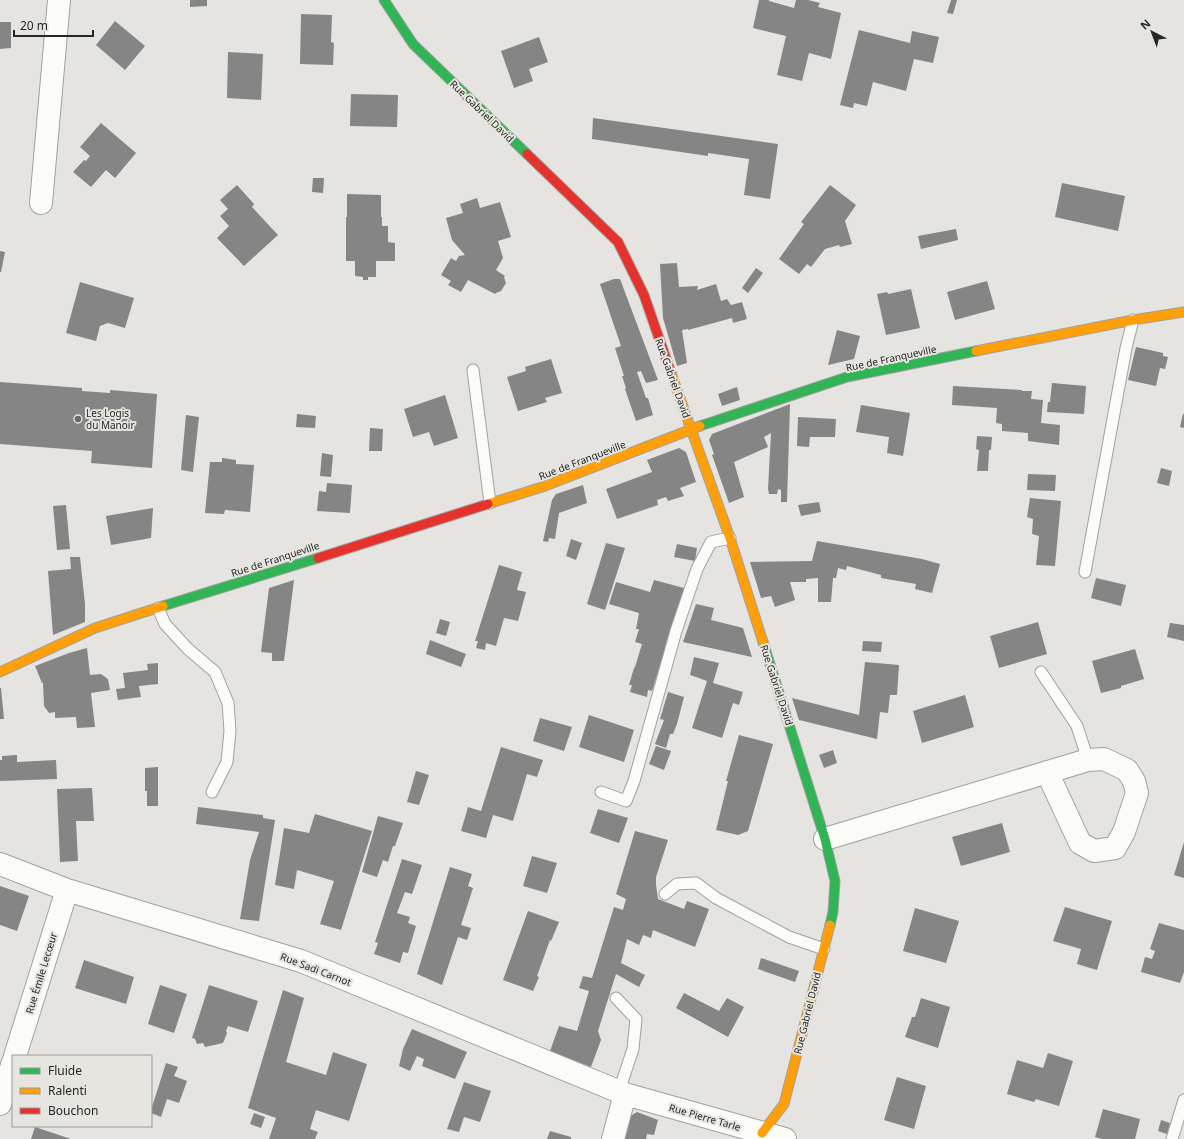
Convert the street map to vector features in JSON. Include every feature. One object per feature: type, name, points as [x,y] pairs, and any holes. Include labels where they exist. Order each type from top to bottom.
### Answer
[{"type":"street","points":[[41,204],[59,0]]},
{"type":"street","name":"Rue Gabriel David","points":[[384,0],[413,44],[618,242],[644,295],[730,538],[825,839],[835,881],[833,912],[784,1104],[762,1133]]},
{"type":"street","name":"Rue de Franqueville","points":[[0,672],[95,628],[542,487],[692,429],[847,377],[1133,320],[1184,312]]},
{"type":"street","points":[[825,839],[1047,772],[1088,760],[1104,759],[1127,770],[1134,781],[1137,793],[1124,832],[1115,848],[1094,851],[1080,843],[1047,772]]},
{"type":"street","name":"Rue Sadi Carnot","points":[[0,864],[67,890],[301,961],[622,1093]]},
{"type":"street","name":"Rue Émile Lecœur","points":[[15,1055],[67,890]]},
{"type":"street","points":[[0,1104],[12,1065]]},
{"type":"street","points":[[613,1139],[622,1093]]},
{"type":"street","name":"Rue Pierre Tarle","points":[[622,1093],[785,1139]]},
{"type":"lane","points":[[1086,572],[1126,348],[1133,320]]},
{"type":"lane","points":[[473,370],[490,503]]},
{"type":"lane","points":[[601,792],[626,801],[634,781],[676,631],[696,569],[711,542],[730,538]]},
{"type":"lane","points":[[158,608],[165,624],[188,649],[216,672],[228,703],[230,731],[227,762],[212,792]]},
{"type":"lane","points":[[1041,672],[1077,726],[1088,760]]},
{"type":"lane","points":[[665,894],[677,884],[696,882],[716,898],[789,937],[824,949]]},
{"type":"lane","points":[[616,998],[636,1019],[633,1049],[622,1093]]},
{"type":"lane","points":[[1172,1139],[1184,1100]]},
{"type":"building","points":[[190,0],[207,0],[207,6],[190,7]]},
{"type":"building","points":[[759,0],[769,0],[794,8],[796,0],[808,0],[820,3],[818,7],[841,13],[831,59],[809,53],[802,81],[777,75],[786,36],[753,28]]},
{"type":"building","points":[[951,0],[957,0],[953,14],[947,13]]},
{"type":"building","points":[[301,14],[332,15],[331,42],[334,43],[333,65],[300,64]]},
{"type":"building","points":[[115,21],[145,46],[125,70],[96,45]]},
{"type":"building","points":[[0,22],[11,22],[11,48],[0,49]]},
{"type":"building","points":[[859,30],[910,43],[912,31],[939,37],[933,63],[914,59],[906,91],[873,82],[867,106],[854,103],[853,108],[840,105]]},
{"type":"building","points":[[539,37],[548,62],[529,69],[533,81],[514,88],[501,51]]},
{"type":"building","points":[[228,52],[263,54],[261,100],[227,98]]},
{"type":"building","points":[[351,94],[398,95],[397,127],[350,126]]},
{"type":"building","points":[[593,118],[778,144],[770,199],[744,195],[749,159],[708,153],[708,156],[592,139]]},
{"type":"building","points":[[101,123],[136,153],[115,178],[106,170],[91,187],[73,172],[90,156],[80,147]]},
{"type":"building","points":[[313,178],[324,178],[323,193],[312,192]]},
{"type":"building","points":[[1062,183],[1125,196],[1118,231],[1055,217]]},
{"type":"building","points":[[237,185],[254,204],[252,207],[278,235],[244,266],[217,238],[229,226],[220,216],[228,209],[220,200]]},
{"type":"building","points":[[830,185],[856,205],[845,221],[852,244],[840,247],[839,245],[825,249],[811,267],[807,264],[799,274],[779,259],[804,224],[801,222]]},
{"type":"building","points":[[347,194],[381,195],[382,226],[388,226],[388,242],[395,243],[395,261],[376,261],[376,277],[368,277],[368,280],[363,280],[363,277],[355,276],[355,261],[346,261]]},
{"type":"building","points":[[477,198],[480,208],[500,202],[511,237],[498,241],[503,258],[496,270],[505,276],[506,283],[501,291],[495,294],[468,280],[461,292],[448,285],[451,281],[441,275],[451,258],[456,261],[459,256],[465,255],[452,240],[446,218],[463,213],[460,204]]},
{"type":"building","points":[[956,229],[958,240],[921,249],[918,236]]},
{"type":"building","points":[[0,251],[5,252],[1,272],[0,272]]},
{"type":"building","points":[[677,263],[679,287],[698,286],[697,290],[716,284],[721,301],[727,299],[731,305],[742,302],[747,319],[733,323],[732,318],[688,330],[682,330],[687,363],[677,366],[663,318],[660,264]]},
{"type":"building","points":[[756,268],[763,273],[748,293],[742,288]]},
{"type":"building","points":[[614,279],[620,279],[658,380],[646,383],[641,371],[637,372],[646,398],[648,398],[653,415],[636,421],[625,389],[622,376],[624,376],[615,348],[621,346],[600,284]]},
{"type":"building","points":[[987,281],[995,309],[955,320],[947,292]]},
{"type":"building","points":[[80,282],[134,298],[125,328],[108,323],[100,326],[96,341],[66,333]]},
{"type":"building","points":[[911,289],[920,328],[886,335],[877,294],[887,292],[888,294]]},
{"type":"building","points":[[837,330],[860,336],[854,359],[828,365]]},
{"type":"building","points":[[1136,347],[1163,353],[1163,356],[1168,357],[1165,369],[1160,368],[1156,386],[1128,380]]},
{"type":"building","points":[[551,359],[562,393],[545,398],[547,402],[518,411],[507,377],[526,371],[525,367]]},
{"type":"building","name":"Les Logis du Manoir","points":[[0,382],[82,388],[82,391],[110,393],[110,390],[157,394],[152,468],[91,463],[92,451],[0,444]]},
{"type":"building","points":[[1052,383],[1086,386],[1084,414],[1047,412],[1048,402],[1050,402]]},
{"type":"building","points":[[953,386],[1032,391],[1031,399],[1043,400],[1041,423],[1060,425],[1059,445],[1028,441],[1028,433],[1002,431],[1002,424],[996,423],[997,408],[952,405]]},
{"type":"building","points":[[737,387],[740,400],[722,406],[718,394]]},
{"type":"building","points":[[445,395],[458,438],[434,446],[429,432],[413,437],[404,409]]},
{"type":"building","points":[[790,404],[787,502],[781,502],[781,490],[778,489],[777,494],[769,494],[771,433],[764,437],[768,447],[734,462],[744,497],[729,503],[712,455],[714,454],[709,440],[712,434]]},
{"type":"building","points":[[861,405],[910,413],[903,456],[887,453],[889,437],[856,432]]},
{"type":"building","points":[[297,414],[316,416],[315,428],[296,427]]},
{"type":"building","points":[[1184,414],[1184,428],[1180,427]]},
{"type":"building","points":[[186,415],[199,417],[193,472],[181,470]]},
{"type":"building","points":[[798,417],[836,419],[835,437],[810,437],[809,447],[797,446]]},
{"type":"building","points":[[370,428],[383,429],[382,451],[369,451]]},
{"type":"building","points":[[977,436],[992,437],[991,450],[989,450],[988,471],[977,471],[979,450],[976,449]]},
{"type":"building","points":[[679,448],[686,452],[696,482],[680,488],[684,496],[668,501],[666,497],[657,500],[658,505],[617,519],[606,489],[652,472],[647,460]]},
{"type":"building","points":[[322,453],[333,455],[331,477],[320,476]]},
{"type":"building","points":[[222,458],[236,460],[236,464],[254,465],[250,512],[225,510],[224,514],[205,513],[210,462],[222,462]]},
{"type":"building","points":[[1161,468],[1172,471],[1169,486],[1157,483]]},
{"type":"building","points":[[1028,474],[1056,475],[1055,491],[1027,490]]},
{"type":"building","points":[[327,483],[352,485],[350,513],[317,511],[319,491],[326,492]]},
{"type":"building","points":[[583,485],[587,503],[559,513],[555,539],[549,538],[548,542],[543,541],[552,500],[556,494]]},
{"type":"building","points":[[1030,498],[1061,501],[1055,566],[1036,565],[1039,536],[1032,534],[1033,519],[1027,517]]},
{"type":"building","points":[[819,502],[821,512],[801,516],[798,505]]},
{"type":"building","points":[[66,505],[70,549],[57,550],[53,506]]},
{"type":"building","points":[[153,508],[151,538],[111,545],[106,516]]},
{"type":"building","points":[[571,539],[582,543],[576,560],[566,556]]},
{"type":"building","points":[[817,541],[922,559],[940,564],[932,593],[915,589],[916,584],[881,578],[881,575],[847,566],[846,570],[838,568],[836,578],[833,578],[831,602],[818,602],[818,578],[806,579],[806,582],[790,582],[795,600],[775,607],[771,596],[761,598],[750,562],[812,561]]},
{"type":"building","points":[[606,543],[625,548],[605,610],[587,604]]},
{"type":"building","points":[[677,544],[697,548],[695,561],[674,557]]},
{"type":"building","points":[[70,557],[80,557],[85,604],[85,622],[53,635],[48,571],[71,569]]},
{"type":"building","points":[[499,565],[522,572],[517,590],[526,592],[518,621],[504,618],[496,646],[486,643],[485,650],[476,648],[478,641],[475,641]]},
{"type":"building","points":[[1096,578],[1126,585],[1121,606],[1091,598]]},
{"type":"building","points":[[294,580],[284,661],[272,661],[272,653],[261,652],[269,588]]},
{"type":"building","points":[[654,580],[684,588],[652,691],[648,690],[647,697],[630,692],[632,685],[629,685],[642,644],[635,642],[639,629],[636,629],[639,613],[609,604],[616,582],[650,592]]},
{"type":"building","points":[[696,604],[714,608],[711,620],[743,628],[752,657],[683,642]]},
{"type":"building","points":[[440,619],[450,622],[446,636],[436,633]]},
{"type":"building","points":[[1038,622],[1047,654],[999,668],[990,636]]},
{"type":"building","points":[[1170,623],[1184,625],[1184,641],[1167,637]]},
{"type":"building","points":[[430,640],[466,654],[461,667],[426,654]]},
{"type":"building","points":[[863,641],[882,642],[881,652],[862,651]]},
{"type":"building","points":[[87,648],[90,675],[101,674],[108,679],[110,690],[91,693],[95,727],[77,728],[76,717],[55,718],[55,712],[49,713],[44,706],[43,683],[35,666]]},
{"type":"building","points":[[1135,649],[1144,679],[1121,686],[1121,688],[1101,693],[1092,661]]},
{"type":"building","points":[[694,657],[719,663],[713,683],[743,692],[739,705],[733,703],[722,738],[692,728],[707,681],[690,675]]},
{"type":"building","points":[[865,662],[899,665],[897,695],[890,695],[888,713],[880,712],[877,739],[799,720],[792,698],[859,715]]},
{"type":"building","points":[[158,663],[158,684],[139,686],[141,697],[118,700],[116,689],[125,688],[123,673],[148,670],[147,664]]},
{"type":"building","points":[[1,688],[4,719],[0,719]]},
{"type":"building","points":[[668,692],[684,697],[677,724],[673,734],[670,734],[666,748],[655,744],[664,720],[660,719]]},
{"type":"building","points":[[965,695],[974,727],[922,743],[913,711]]},
{"type":"building","points":[[589,715],[634,730],[624,762],[579,747]]},
{"type":"building","points":[[540,718],[572,727],[564,751],[533,741]]},
{"type":"building","points":[[739,735],[773,744],[748,831],[738,835],[716,830],[728,781],[726,781]]},
{"type":"building","points":[[656,746],[671,751],[664,770],[649,764]]},
{"type":"building","points":[[501,747],[543,760],[537,777],[527,774],[513,821],[493,815],[486,838],[461,831],[468,807],[481,811]]},
{"type":"building","points":[[833,750],[837,763],[824,768],[819,755]]},
{"type":"building","points":[[17,755],[17,762],[56,760],[57,779],[0,781],[0,760],[2,760],[2,756]]},
{"type":"building","points":[[158,767],[158,806],[147,806],[147,791],[145,791],[145,768]]},
{"type":"building","points":[[416,771],[429,775],[419,805],[407,802]]},
{"type":"building","points":[[92,788],[94,821],[76,821],[78,861],[60,862],[57,789]]},
{"type":"building","points":[[198,807],[263,815],[263,818],[275,820],[259,921],[240,919],[250,860],[259,832],[196,824]]},
{"type":"building","points":[[598,809],[628,818],[619,843],[590,833]]},
{"type":"building","points":[[315,814],[372,831],[341,930],[320,924],[334,881],[297,870],[294,889],[275,885],[284,828],[309,833]]},
{"type":"building","points":[[378,816],[403,823],[388,862],[383,860],[377,877],[362,872]]},
{"type":"building","points":[[1002,823],[1010,852],[961,866],[952,837]]},
{"type":"building","points":[[635,831],[668,840],[656,877],[658,899],[684,909],[687,901],[709,909],[695,947],[653,930],[651,938],[643,935],[639,945],[627,939],[621,963],[645,975],[639,987],[616,974],[598,1031],[601,1040],[591,1067],[550,1051],[559,1026],[577,1031],[589,991],[579,988],[583,976],[592,978],[614,907],[623,910],[626,899],[616,894]]},
{"type":"building","points":[[1184,842],[1184,878],[1174,875]]},
{"type":"building","points":[[532,856],[557,863],[547,893],[523,886]]},
{"type":"building","points":[[402,859],[422,865],[412,894],[405,892],[397,913],[410,917],[408,923],[416,926],[408,953],[403,952],[400,963],[374,954],[378,943],[375,942]]},
{"type":"building","points":[[450,867],[472,874],[468,886],[473,888],[461,925],[471,928],[467,940],[458,937],[442,985],[417,974]]},
{"type":"building","points":[[0,886],[29,896],[17,931],[0,925]]},
{"type":"building","points":[[1065,907],[1112,921],[1097,970],[1077,964],[1081,949],[1053,941]]},
{"type":"building","points":[[915,908],[959,921],[946,963],[903,951]]},
{"type":"building","points":[[528,911],[559,922],[551,941],[550,940],[537,976],[539,977],[533,991],[503,980]]},
{"type":"building","points":[[1159,923],[1184,930],[1184,972],[1180,983],[1141,972],[1145,957],[1152,959],[1155,951],[1150,949]]},
{"type":"building","points":[[761,958],[799,971],[795,982],[758,969]]},
{"type":"building","points":[[84,960],[134,977],[126,1004],[75,988]]},
{"type":"building","points":[[160,985],[187,994],[174,1033],[148,1024]]},
{"type":"building","points":[[209,985],[258,1001],[248,1032],[228,1026],[223,1043],[205,1047],[203,1043],[197,1044],[195,1039],[192,1038]]},
{"type":"building","points":[[283,990],[304,998],[286,1062],[326,1075],[333,1052],[367,1064],[349,1121],[316,1110],[310,1129],[318,1132],[315,1139],[269,1139],[276,1118],[248,1108]]},
{"type":"building","points":[[684,993],[719,1011],[727,998],[744,1007],[728,1037],[676,1008]]},
{"type":"building","points":[[921,998],[950,1007],[938,1048],[905,1037],[912,1017],[915,1017]]},
{"type":"building","points":[[412,1029],[467,1052],[455,1079],[422,1066],[424,1059],[417,1056],[410,1071],[399,1066],[403,1049]]},
{"type":"building","points":[[1048,1053],[1073,1061],[1059,1106],[1036,1099],[1034,1102],[1007,1094],[1017,1060],[1043,1068]]},
{"type":"building","points":[[166,1063],[178,1067],[174,1076],[187,1081],[179,1103],[167,1099],[161,1117],[152,1113],[152,1107]]},
{"type":"building","points":[[897,1077],[926,1086],[914,1129],[884,1120]]},
{"type":"building","points":[[464,1082],[491,1091],[480,1122],[464,1117],[459,1132],[447,1129]]},
{"type":"building","points":[[1103,1109],[1140,1119],[1135,1139],[1102,1139],[1095,1137]]},
{"type":"building","points":[[637,1112],[658,1120],[654,1135],[647,1134],[646,1139],[624,1139],[630,1116]]},
{"type":"building","points":[[254,1113],[265,1117],[261,1128],[250,1124]]},
{"type":"building","points":[[1161,1120],[1170,1123],[1167,1134],[1158,1131]]},
{"type":"building","points":[[35,1127],[71,1139],[31,1139]]},
{"type":"building","points":[[550,1131],[571,1137],[571,1139],[547,1139]]},
{"type":"traffic: fast","points":[[384,0],[413,44],[527,154]]},
{"type":"traffic: fast","points":[[700,426],[847,377],[976,351]]},
{"type":"traffic: fast","points":[[163,606],[318,558]]},
{"type":"traffic: fast","points":[[763,642],[825,839],[835,881],[833,912],[830,925]]},
{"type":"traffic: slow","points":[[976,351],[1133,320],[1184,312]]},
{"type":"traffic: slow","points":[[671,373],[730,538],[763,642]]},
{"type":"traffic: slow","points":[[488,504],[542,487],[700,426]]},
{"type":"traffic: slow","points":[[0,672],[95,628],[163,606]]},
{"type":"traffic: slow","points":[[762,1133],[784,1104],[830,925]]},
{"type":"traffic: jam","points":[[527,154],[618,242],[644,295],[671,373]]},
{"type":"traffic: jam","points":[[318,558],[488,504]]},
{"type":"place","name":"Les Logis du Manoir","points":[[78,419]]}]
